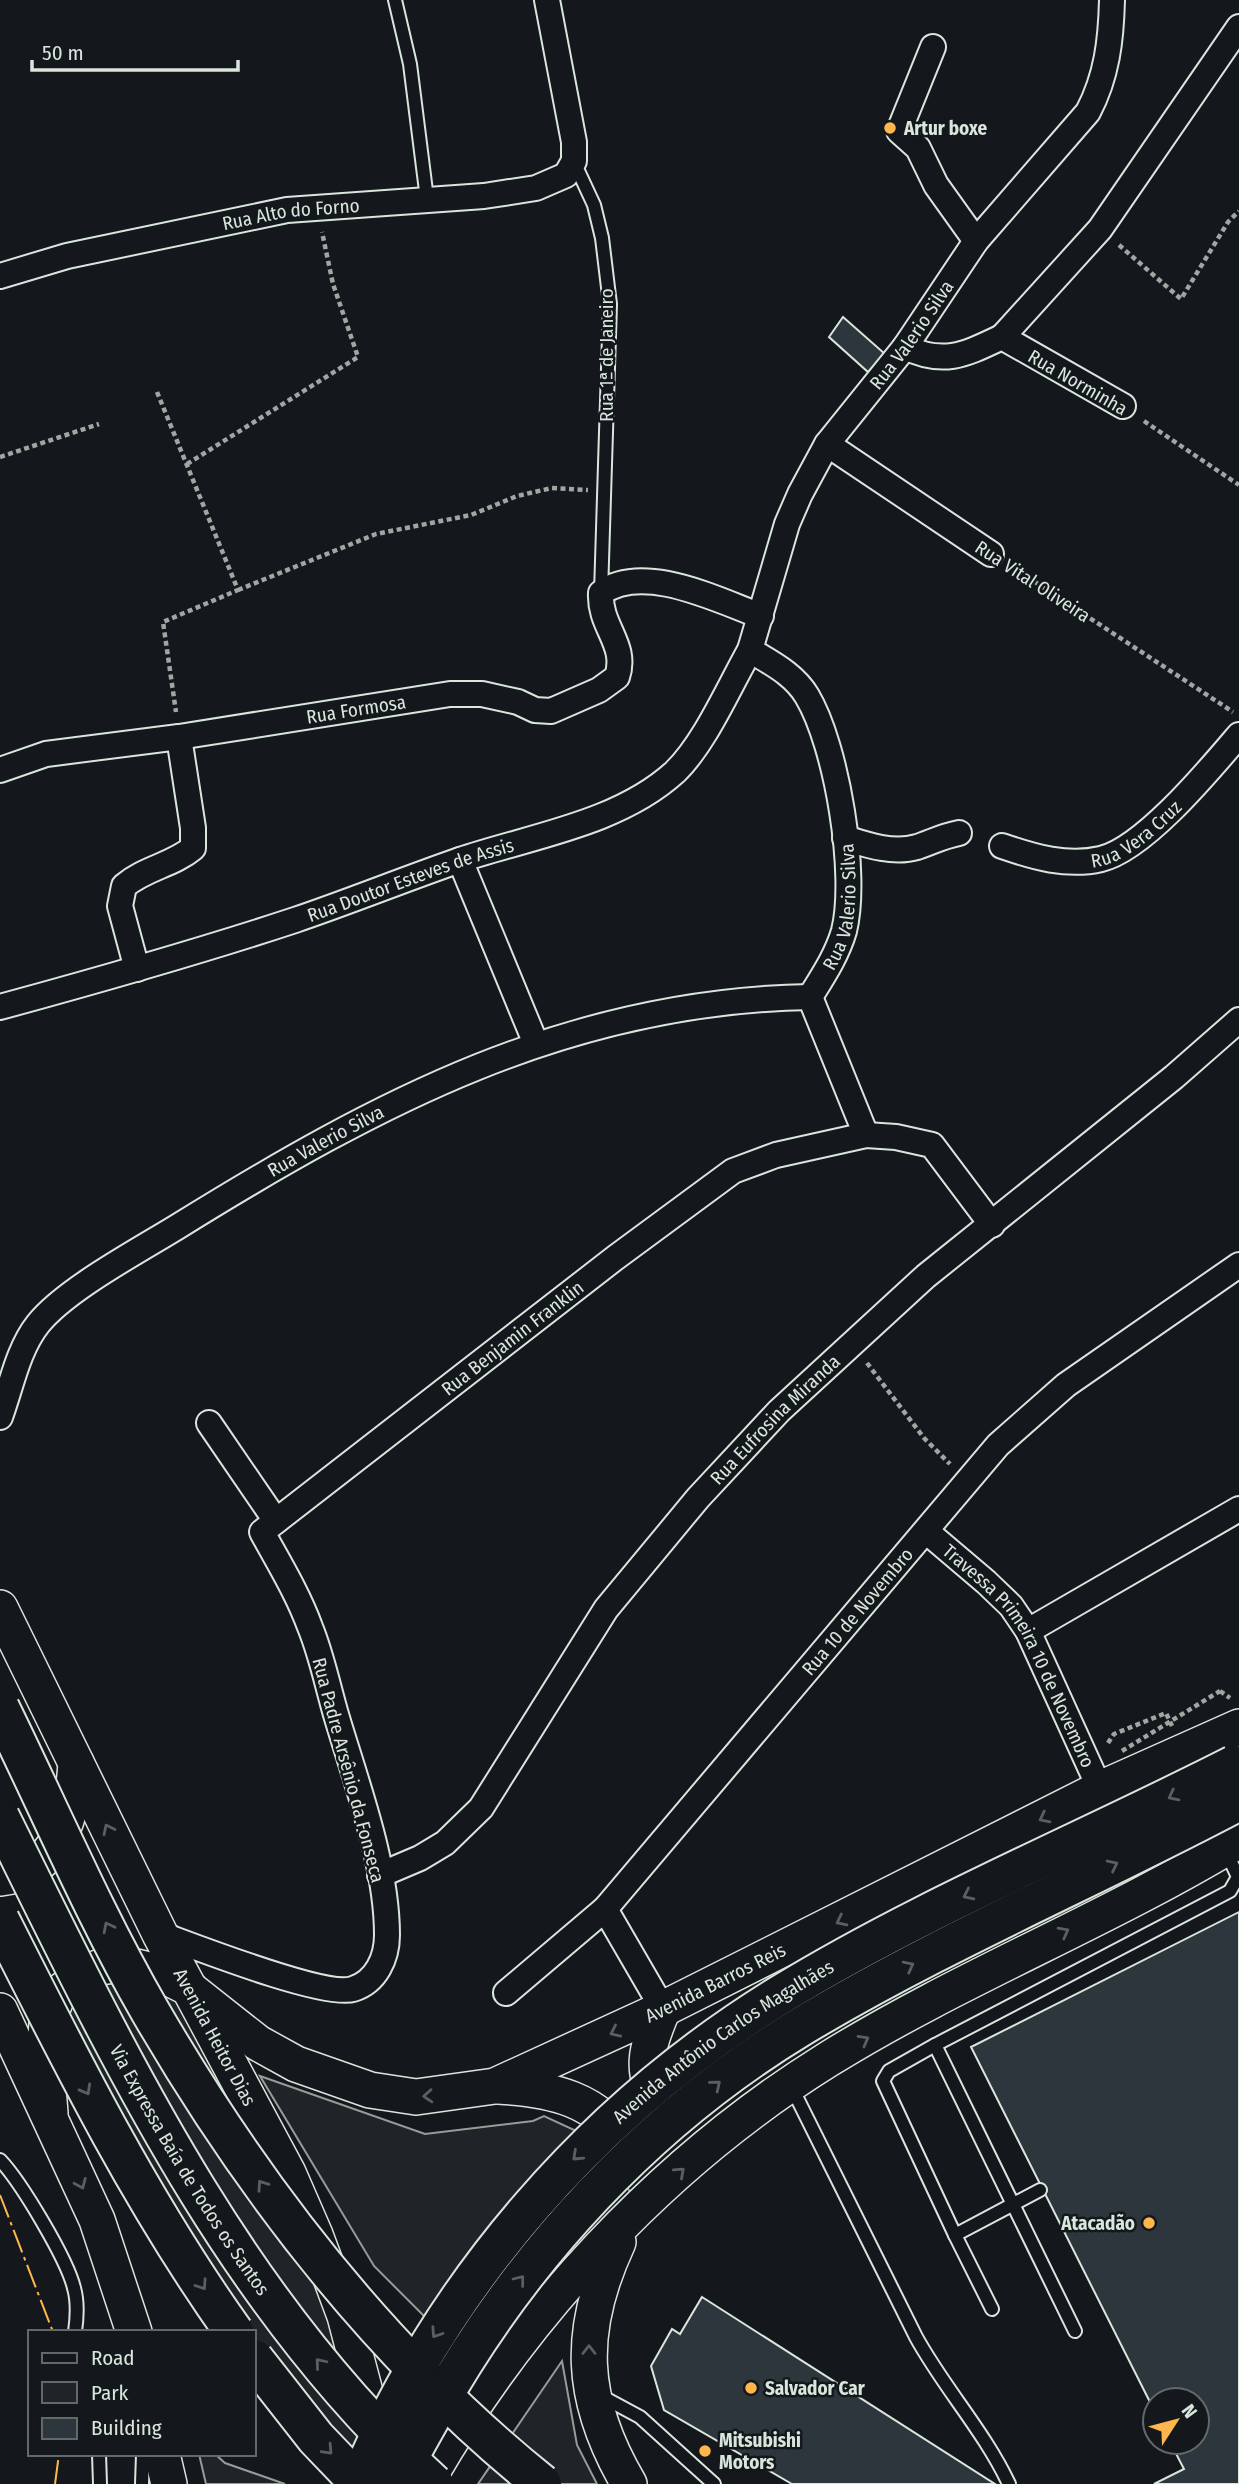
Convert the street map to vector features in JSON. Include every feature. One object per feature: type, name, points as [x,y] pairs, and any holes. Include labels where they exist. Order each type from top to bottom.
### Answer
[{"type":"main road","name":"Avenida Heitor Dias","points":[[0,1608],[159,1934],[288,2173],[315,2235],[355,2350],[384,2484]]},
{"type":"main road","points":[[0,1707],[148,2008],[208,2108],[321,2266],[373,2326],[473,2427],[542,2484]]},
{"type":"main road","name":"Avenida Barros Reis","points":[[187,1987],[258,2043],[296,2064],[357,2086],[416,2096],[495,2086],[663,2009],[1100,1789],[1239,1727]]},
{"type":"main road","points":[[0,1878],[36,1866],[53,1850],[68,1819],[76,1763]]},
{"type":"main road","name":"Avenida Antônio Carlos Magalhães","points":[[359,2484],[374,2447],[430,2341],[469,2283],[564,2168],[638,2099],[707,2044],[780,1995],[951,1903],[1237,1783]]},
{"type":"main road","name":"Avenida Antônio Carlos Magalhães","points":[[396,2484],[461,2365],[496,2311],[542,2251],[591,2196],[659,2131],[725,2077],[799,2028],[1237,1783]]},
{"type":"main road","name":"Via Expressa Baía de Todos os Santos","points":[[0,1818],[86,1991],[196,2190],[298,2337],[397,2451],[434,2484]]},
{"type":"main road","points":[[425,2484],[446,2447],[523,2338],[629,2218],[725,2131],[790,2085],[897,2021],[1232,1844]]},
{"type":"main road","points":[[0,1920],[70,2060],[131,2172],[183,2257],[233,2330]]},
{"type":"main road","points":[[50,2113],[45,2052],[47,2023],[58,1994],[76,1979],[100,1966],[124,1964],[157,1972],[187,1987]]},
{"type":"main road","points":[[663,2009],[648,2046],[645,2064],[649,2084],[672,2116],[691,2125],[725,2131]]},
{"type":"main road","points":[[0,2011],[50,2113],[97,2220],[133,2330]]},
{"type":"main road","points":[[0,2052],[50,2113]]},
{"type":"main road","points":[[495,2086],[563,2094],[585,2104],[621,2137],[630,2155],[635,2181],[629,2218],[600,2284],[592,2313],[588,2348],[592,2391],[604,2434],[629,2484]]},
{"type":"main road","points":[[256,2362],[316,2438],[359,2484]]},
{"type":"main road","points":[[162,2456],[169,2484]]},
{"type":"street","name":"Rua 1ª de Janeiro","points":[[547,0],[574,142],[574,161]]},
{"type":"street","name":"Rua Valerio Silva","points":[[0,1417],[24,1348],[36,1326],[61,1303],[247,1184],[347,1127],[437,1082],[536,1044],[613,1023],[690,1007],[752,998],[810,998],[838,948],[845,928],[845,838],[838,785],[808,697],[783,670],[750,650],[787,524],[827,444],[905,347],[976,241],[1088,112],[1099,91],[1107,65],[1112,0]]},
{"type":"street","points":[[905,347],[939,358],[970,352],[1002,337],[1100,229],[1239,27]]},
{"type":"street","points":[[933,47],[899,131],[918,148],[936,185],[976,241]]},
{"type":"street","name":"Rua Alto do Forno","points":[[0,276],[67,256],[228,221],[317,207],[484,196],[536,188],[566,175],[574,161]]},
{"type":"street","name":"Rua Norminha","points":[[1002,337],[1123,406]]},
{"type":"street","name":"Rua Vital Oliveira","points":[[827,444],[991,554]]},
{"type":"street","points":[[601,593],[614,583],[629,580],[672,585],[761,617]]},
{"type":"street","name":"Rua Formosa","points":[[0,770],[46,754],[179,737],[467,693],[518,702],[535,710],[551,711],[563,708],[617,677],[622,662],[600,608],[601,593]]},
{"type":"street","name":"Rua Doutor Esteves de Assis","points":[[0,1007],[138,969],[297,919],[460,860],[604,814],[640,797],[675,771],[698,740],[750,650]]},
{"type":"street","name":"Rua Vera Cruz","points":[[1002,846],[1036,858],[1072,863],[1103,859],[1128,846],[1175,806],[1239,735]]},
{"type":"street","points":[[138,969],[120,906],[124,886],[141,874],[181,858],[193,848],[193,828],[179,737]]},
{"type":"street","points":[[845,838],[880,848],[915,848],[939,836],[959,833]]},
{"type":"street","points":[[460,860],[536,1044]]},
{"type":"street","points":[[810,998],[866,1135]]},
{"type":"street","name":"Rua Eufrosina Miranda","points":[[380,1875],[420,1858],[464,1828],[481,1808],[606,1609],[698,1498],[779,1411],[926,1276],[992,1226],[1239,1020]]},
{"type":"street","name":"Rua Benjamin Franklin","points":[[276,1521],[615,1258],[733,1171],[776,1155],[866,1135],[896,1137],[932,1145],[992,1226]]},
{"type":"street","name":"Rua 10 de Novembro","points":[[506,1993],[605,1909],[998,1445],[1066,1385],[1239,1265]]},
{"type":"street","points":[[209,1423],[276,1521]]},
{"type":"street","points":[[1028,1631],[1239,1510]]},
{"type":"street","name":"Rua Padre Arsênio da Fonseca","points":[[159,1934],[303,1982],[351,1990],[369,1981],[382,1963],[387,1936],[380,1875],[310,1627],[262,1532],[276,1521]]},
{"type":"street","name":"Travessa Primeira 10 de Novembro","points":[[926,1531],[1011,1606],[1028,1631],[1100,1789]]},
{"type":"street","points":[[605,1909],[663,2009]]},
{"type":"lane","points":[[395,0],[412,75],[427,199]]},
{"type":"lane","name":"Rua 1ª de Janeiro","points":[[574,161],[594,205],[602,238],[610,304],[602,491],[601,593]]},
{"type":"lane","points":[[992,2309],[883,2081],[888,2071],[1230,1891],[1238,1877],[1232,1844]]},
{"type":"lane","points":[[934,2045],[1075,2331]]},
{"type":"lane","points":[[790,2085],[934,2370],[982,2436],[1009,2484]]},
{"type":"lane","points":[[0,2160],[24,2191],[69,2274],[76,2297],[75,2330]]},
{"type":"lane","points":[[955,2235],[1041,2190]]},
{"type":"lane","points":[[592,2391],[640,2417],[714,2484]]},
{"type":"lane","points":[[99,2456],[100,2484]]},
{"type":"lane","points":[[142,2484],[143,2456]]},
{"type":"path","points":[[187,464],[358,357],[333,284],[317,207]]},
{"type":"path","points":[[1100,229],[1181,299],[1228,222],[1239,211]]},
{"type":"path","points":[[157,392],[238,590]]},
{"type":"path","name":"Rua Norminha","points":[[1123,406],[1239,485]]},
{"type":"path","points":[[0,457],[99,424]]},
{"type":"path","points":[[179,737],[163,622],[376,534],[471,514],[517,496],[552,488],[602,491]]},
{"type":"path","name":"Rua Vital Oliveira","points":[[991,554],[1239,716]]},
{"type":"path","points":[[852,1342],[924,1438],[968,1481]]},
{"type":"path","points":[[1166,1713],[1114,1734],[1108,1742],[1116,1751],[1220,1692]]},
{"type":"green space","points":[[178,1957],[396,2461],[338,2457],[256,2386],[256,2330],[216,2330],[52,2035],[77,1966]]},
{"type":"green space","points":[[260,2076],[425,2134],[533,2121],[544,2116],[585,2135],[632,2194],[492,2384],[374,2266]]},
{"type":"green space","points":[[562,2361],[577,2445],[597,2484],[478,2484]]},
{"type":"green space","points":[[199,2456],[217,2456],[225,2463],[285,2484],[206,2484]]},
{"type":"building","points":[[843,317],[885,354],[868,372],[829,337]]},
{"type":"building","name":"Atacadão","points":[[1239,1912],[1239,2484],[1154,2484],[1184,2469],[1177,2456],[1211,2456],[1211,2386],[1142,2386],[971,2047]]},
{"type":"building","name":"Salvador Car","points":[[702,2297],[995,2484],[792,2484],[664,2410],[651,2366],[672,2329],[680,2334]]},
{"type":"power","points":[[0,2195],[52,2330]]},
{"type":"power","points":[[55,2484],[59,2456]]},
{"type":"place","name":"Artur boxe","points":[[890,128]]},
{"type":"place","name":"Atacadão","points":[[1149,2223]]},
{"type":"place","name":"Salvador Car","points":[[751,2388]]},
{"type":"place","name":"Mitsubishi Motors","points":[[705,2451]]}]
